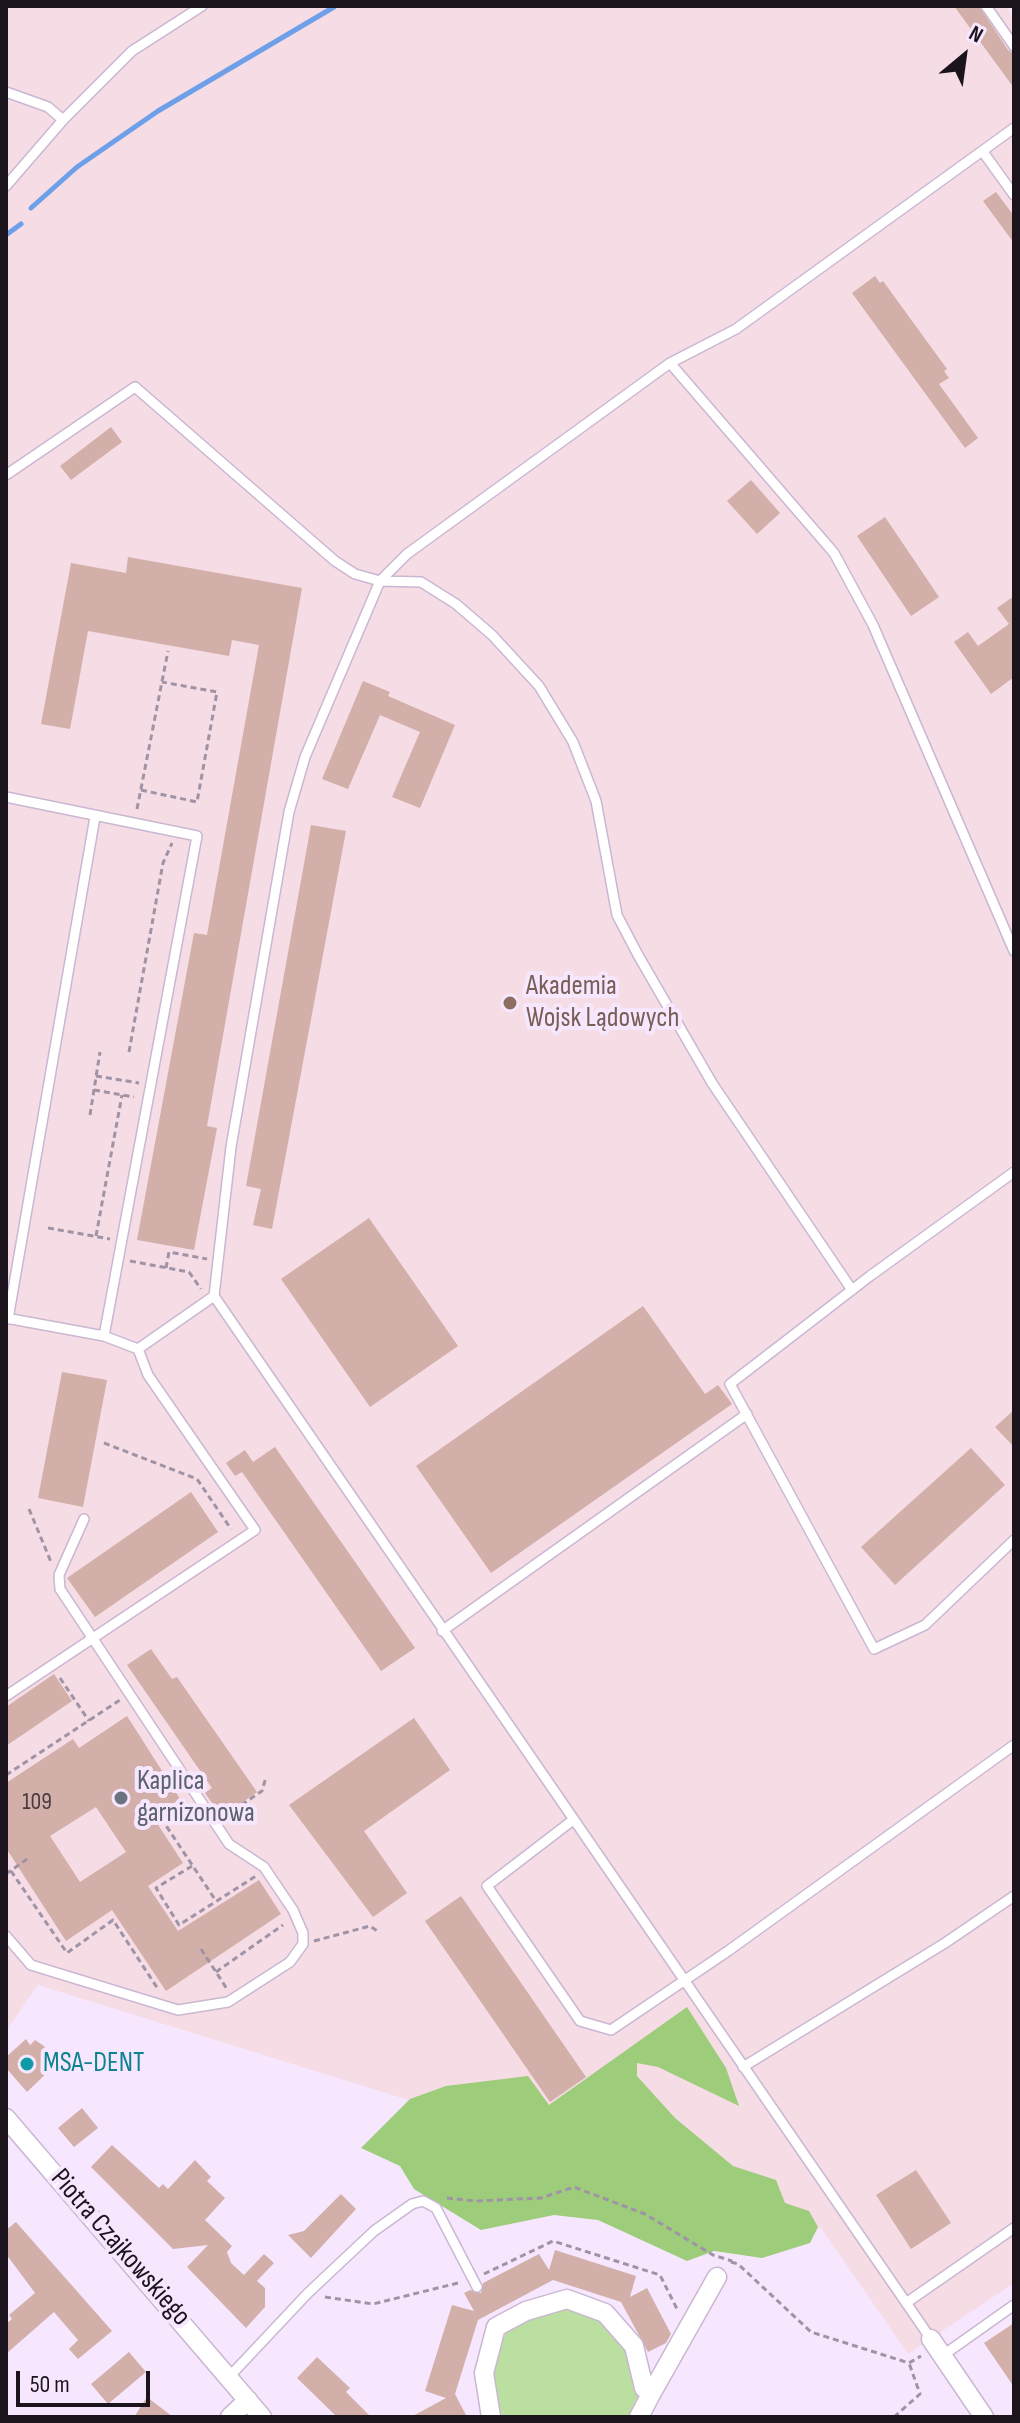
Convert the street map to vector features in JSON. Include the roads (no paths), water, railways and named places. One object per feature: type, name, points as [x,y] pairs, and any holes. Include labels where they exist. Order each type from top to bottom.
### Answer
[{"type":"street","name":"Piotra Czajkowskiego","points":[[6,2118],[262,2417]]},
{"type":"street","points":[[639,2417],[717,2277]]},
{"type":"street","points":[[491,2417],[484,2373],[493,2320],[567,2299],[587,2304],[618,2323],[634,2346],[644,2388],[651,2394]]},
{"type":"street","points":[[936,2347],[984,2417]]},
{"type":"street","points":[[230,2417],[248,2400]]},
{"type":"lane","points":[[6,186],[63,120],[132,51],[202,6]]},
{"type":"lane","points":[[986,6],[1014,46]]},
{"type":"lane","points":[[6,92],[48,107],[63,120]]},
{"type":"lane","points":[[1014,128],[736,329],[670,363],[407,554],[380,581],[305,757],[289,812],[231,1147],[214,1296],[936,2347],[1014,2305]]},
{"type":"lane","points":[[983,152],[1014,195]]},
{"type":"lane","points":[[670,363],[834,553],[873,625],[1014,951]]},
{"type":"lane","points":[[6,475],[135,387],[335,561],[355,574],[380,581],[421,582],[456,604],[518,660],[557,711],[588,775],[596,801],[617,915],[701,1064],[852,1290]]},
{"type":"lane","points":[[6,797],[197,836],[104,1336]]},
{"type":"lane","points":[[6,1696],[255,1530],[148,1375],[138,1349],[104,1336],[7,1318],[95,817]]},
{"type":"lane","points":[[1014,1172],[730,1384],[874,1649],[925,1625],[1014,1540]]},
{"type":"lane","points":[[138,1349],[214,1296]]},
{"type":"lane","points":[[442,1631],[747,1414]]},
{"type":"lane","points":[[6,1936],[31,1965],[164,2006],[194,2010],[228,2002],[290,1962],[298,1953],[303,1939],[293,1910],[266,1870],[229,1844],[65,1598],[59,1575],[84,1519]]},
{"type":"lane","points":[[573,1820],[487,1886],[580,2021],[611,2030],[728,1951],[1014,1745]]},
{"type":"lane","points":[[743,2067],[945,1943],[1014,1896]]},
{"type":"lane","points":[[229,2377],[308,2293],[374,2231],[412,2204],[423,2201],[436,2208],[475,2283]]},
{"type":"lane","points":[[906,2303],[1014,2228]]},
{"type":"waterway","points":[[31,208],[77,167],[158,111],[334,7]]},
{"type":"waterway","points":[[6,235],[21,224]]},
{"type":"place","name":"Akademia Wojsk Lądowych","points":[[510,1003]]},
{"type":"place","name":"Kaplica garnizonowa","points":[[121,1798]]},
{"type":"place","name":"MSA-DENT","points":[[27,2064]]}]
